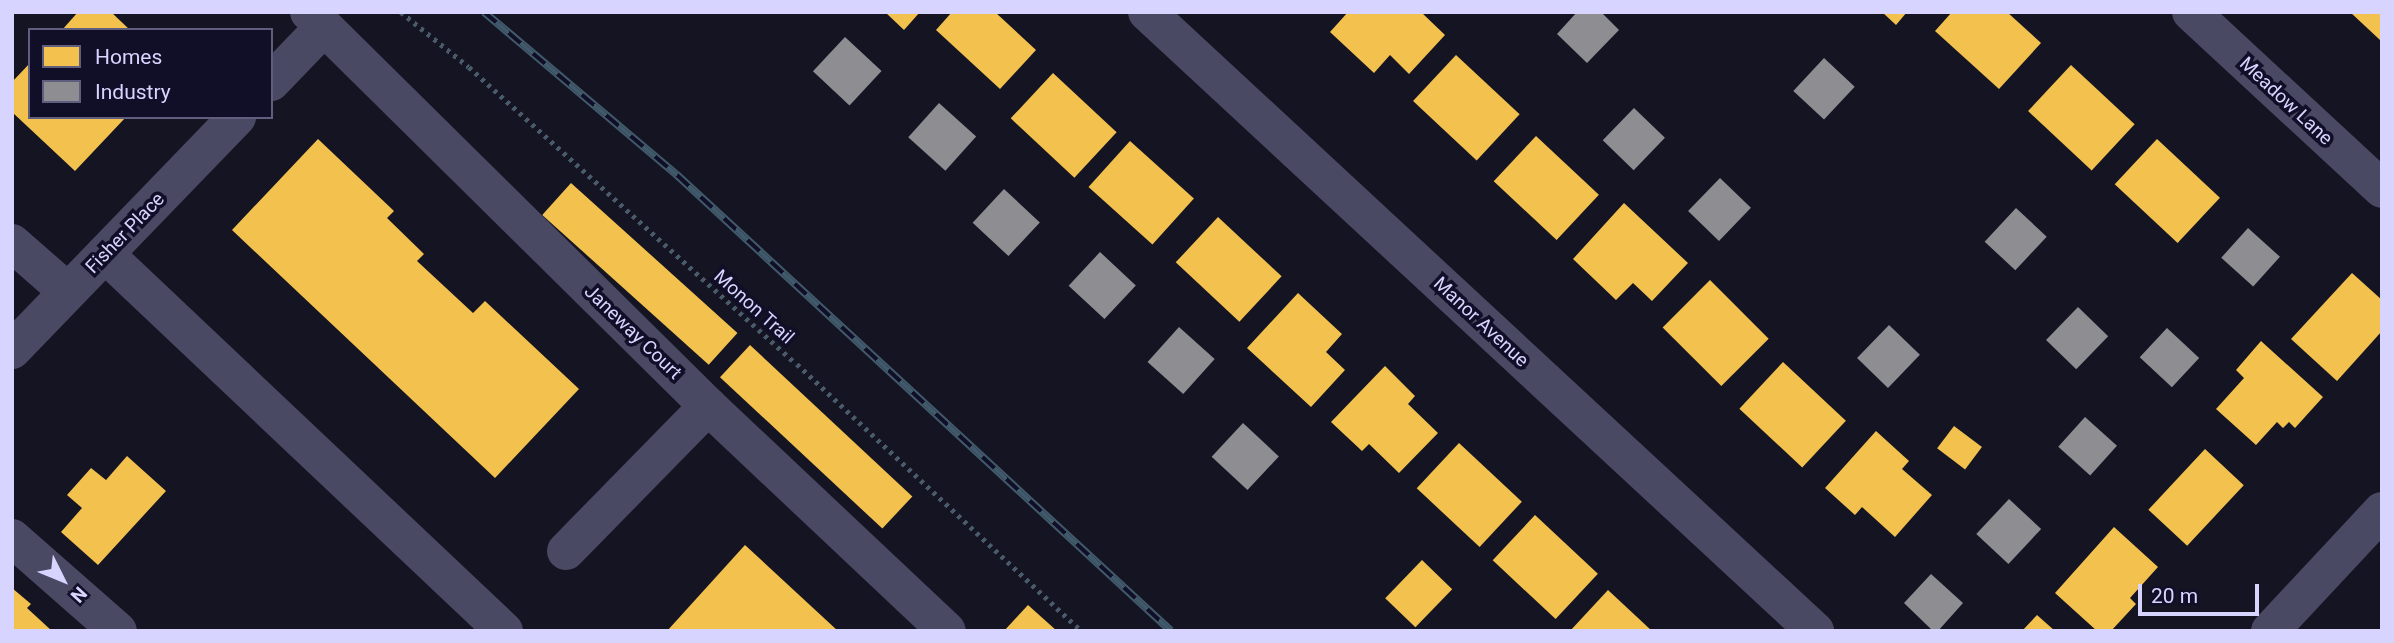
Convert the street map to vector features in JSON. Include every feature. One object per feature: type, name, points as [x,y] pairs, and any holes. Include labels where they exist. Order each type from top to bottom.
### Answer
[{"type":"street","name":"Manor Avenue","points":[[1147,12],[1815,631]]},
{"type":"street","name":"Meadow Lane","points":[[2191,12],[2382,189]]},
{"type":"street","points":[[273,79],[316,20]]},
{"type":"street","name":"Janeway Court","points":[[316,20],[708,406],[947,631]]},
{"type":"street","name":"Fisher Place","points":[[12,350],[235,119]]},
{"type":"street","points":[[12,243],[68,292]]},
{"type":"street","points":[[105,254],[504,631]]},
{"type":"street","points":[[566,551],[708,406]]},
{"type":"street","points":[[2270,631],[2382,511]]},
{"type":"street","points":[[12,538],[118,631]]},
{"type":"path","name":"Monon Trail","points":[[401,12],[469,67],[786,354],[1081,631]]},
{"type":"building: Homes","points":[[78,12],[111,12],[128,28],[64,28]]},
{"type":"building: Homes","points":[[885,12],[920,12],[904,30]]},
{"type":"building: Homes","points":[[952,12],[995,12],[1036,50],[1000,89],[936,30]]},
{"type":"building: Homes","points":[[1348,12],[1421,12],[1445,35],[1409,74],[1390,55],[1374,73],[1330,32]]},
{"type":"building: Homes","points":[[1882,12],[1907,12],[1896,25]]},
{"type":"building: Homes","points":[[1952,12],[2007,12],[2041,43],[1999,89],[1935,31]]},
{"type":"building: Homes","points":[[2350,12],[2382,12],[2382,38],[2380,40]]},
{"type":"building: Homes","points":[[1456,55],[1520,114],[1477,160],[1413,101]]},
{"type":"building: Homes","points":[[28,65],[28,119],[124,119],[75,171],[12,112],[12,82]]},
{"type":"building: Homes","points":[[2071,65],[2135,124],[2092,170],[2028,111]]},
{"type":"building: Homes","points":[[1053,73],[1117,132],[1074,178],[1011,118]]},
{"type":"building: Homes","points":[[1536,136],[1599,195],[1557,240],[1494,181]]},
{"type":"building: Homes","points":[[318,139],[394,211],[387,218],[424,254],[417,261],[473,313],[485,301],[579,389],[495,478],[232,230]]},
{"type":"building: Homes","points":[[2157,139],[2220,198],[2178,243],[2115,184]]},
{"type":"building: Homes","points":[[1130,141],[1194,199],[1152,245],[1089,187]]},
{"type":"building: Homes","points":[[571,183],[737,333],[709,365],[542,215]]},
{"type":"building: Homes","points":[[1624,203],[1688,263],[1652,301],[1633,283],[1616,300],[1573,259]]},
{"type":"building: Homes","points":[[1218,217],[1282,276],[1239,322],[1176,262]]},
{"type":"building: Homes","points":[[2352,273],[2382,300],[2382,331],[2337,381],[2291,339]]},
{"type":"building: Homes","points":[[1710,280],[1769,339],[1721,386],[1663,327]]},
{"type":"building: Homes","points":[[1298,293],[1342,334],[1326,352],[1345,370],[1311,407],[1247,348]]},
{"type":"building: Homes","points":[[2261,341],[2323,397],[2295,428],[2289,422],[2283,428],[2277,422],[2256,445],[2216,409],[2244,378],[2236,370]]},
{"type":"building: Homes","points":[[750,345],[912,496],[882,529],[720,377]]},
{"type":"building: Homes","points":[[1783,362],[1846,421],[1802,467],[1739,409]]},
{"type":"building: Homes","points":[[1385,366],[1415,396],[1408,404],[1438,433],[1399,473],[1369,444],[1362,451],[1331,422]]},
{"type":"building: Homes","points":[[1954,426],[1982,447],[1965,469],[1937,448]]},
{"type":"building: Homes","points":[[1876,431],[1909,461],[1902,469],[1932,495],[1895,537],[1862,507],[1855,515],[1825,488]]},
{"type":"building: Homes","points":[[1459,443],[1522,502],[1480,547],[1417,488]]},
{"type":"building: Homes","points":[[2205,449],[2244,485],[2187,546],[2148,510]]},
{"type":"building: Homes","points":[[127,456],[166,491],[98,565],[61,532],[82,508],[67,495],[91,468],[106,480]]},
{"type":"building: Homes","points":[[1535,515],[1598,574],[1556,619],[1493,560]]},
{"type":"building: Homes","points":[[2114,527],[2158,567],[2130,598],[2136,604],[2111,631],[2097,631],[2055,593]]},
{"type":"building: Homes","points":[[745,545],[838,631],[667,631]]},
{"type":"building: Homes","points":[[1422,560],[1452,589],[1415,627],[1385,598]]},
{"type":"building: Homes","points":[[12,588],[31,604],[27,608],[52,631],[12,631]]},
{"type":"building: Homes","points":[[1608,590],[1652,631],[1570,631]]},
{"type":"building: Homes","points":[[1028,605],[1057,631],[1004,631]]},
{"type":"building: Homes","points":[[2037,615],[2055,631],[2022,631]]},
{"type":"building: Industry","points":[[1577,12],[1601,12],[1619,30],[1587,63],[1557,34]]},
{"type":"building: Industry","points":[[845,37],[882,71],[850,105],[813,71]]},
{"type":"building: Industry","points":[[1824,58],[1855,87],[1824,120],[1793,91]]},
{"type":"building: Industry","points":[[939,103],[976,136],[945,171],[908,137]]},
{"type":"building: Industry","points":[[1634,108],[1665,138],[1634,170],[1603,140]]},
{"type":"building: Industry","points":[[1720,178],[1751,208],[1719,241],[1688,211]]},
{"type":"building: Industry","points":[[1004,189],[1040,222],[1008,256],[973,223]]},
{"type":"building: Industry","points":[[2016,208],[2047,237],[2015,270],[1985,242]]},
{"type":"building: Industry","points":[[2248,228],[2280,257],[2253,286],[2221,258]]},
{"type":"building: Industry","points":[[1100,252],[1136,285],[1104,319],[1069,286]]},
{"type":"building: Industry","points":[[2078,307],[2108,336],[2076,369],[2046,340]]},
{"type":"building: Industry","points":[[1889,325],[1920,355],[1888,388],[1857,358]]},
{"type":"building: Industry","points":[[1179,327],[1215,359],[1183,394],[1148,362]]},
{"type":"building: Industry","points":[[2167,328],[2199,358],[2172,387],[2140,357]]},
{"type":"building: Industry","points":[[2085,417],[2117,446],[2090,475],[2058,447]]},
{"type":"building: Industry","points":[[1243,423],[1279,456],[1247,490],[1212,457]]},
{"type":"building: Industry","points":[[2009,499],[2041,529],[2008,564],[1976,534]]},
{"type":"building: Industry","points":[[1931,574],[1963,603],[1938,631],[1933,631],[1904,603]]},
{"type":"railway","points":[[484,12],[677,175],[1171,631]]}]
